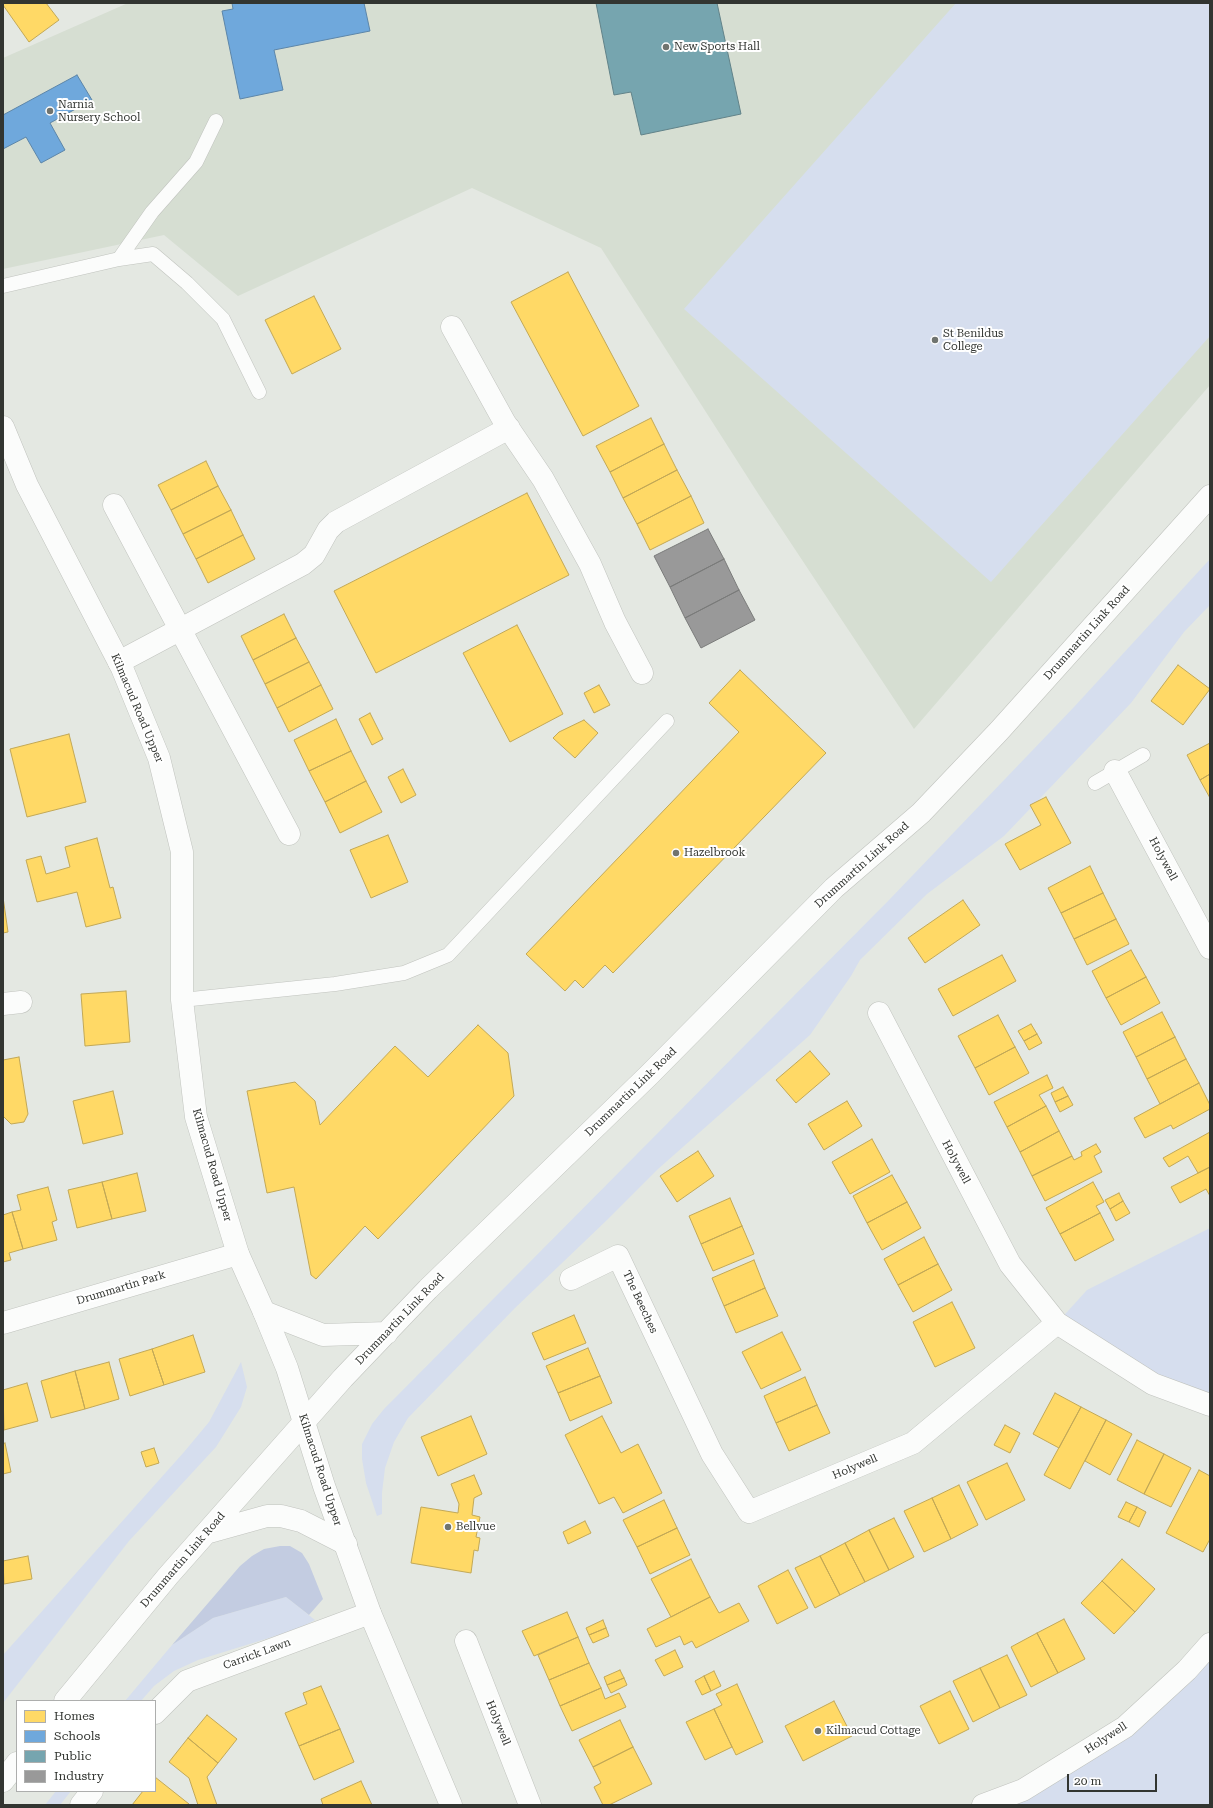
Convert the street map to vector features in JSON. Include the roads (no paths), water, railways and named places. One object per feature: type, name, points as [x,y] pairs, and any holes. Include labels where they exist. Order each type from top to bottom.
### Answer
[{"type":"street","points":[[452,327],[509,428],[543,479],[590,564],[615,622],[642,673]]},
{"type":"street","name":"Kilmacud Road Upper","points":[[3,427],[27,485],[119,662],[159,758],[182,852],[182,1000],[196,1117],[238,1254],[264,1312],[286,1368],[324,1486],[370,1613],[451,1805]]},
{"type":"street","points":[[119,662],[180,628],[303,564],[314,555],[328,530],[336,522],[509,428]]},
{"type":"street","name":"Drummartin Link Road","points":[[66,1700],[206,1533],[304,1422],[428,1289],[649,1075],[834,888],[921,813],[999,731],[1210,496]]},
{"type":"street","points":[[114,505],[289,834]]},
{"type":"street","name":"Holywell","points":[[1115,771],[1210,948]]},
{"type":"street","name":"Holywell","points":[[879,1013],[1010,1264],[1058,1323],[1153,1384],[1210,1405]]},
{"type":"street","name":"Drummartin Park","points":[[3,1323],[238,1254]]},
{"type":"street","name":"The Beeches","points":[[571,1280],[618,1256],[683,1395]]},
{"type":"street","points":[[264,1312],[323,1334],[387,1333]]},
{"type":"street","name":"Holywell","points":[[683,1395],[712,1454],[749,1512],[913,1443],[1058,1323]]},
{"type":"street","points":[[206,1533],[267,1516],[281,1516],[301,1521],[346,1544]]},
{"type":"street","name":"Carrick Lawn","points":[[156,1712],[187,1680],[370,1613]]},
{"type":"street","name":"Holywell","points":[[466,1641],[530,1805]]},
{"type":"street","name":"Holywell","points":[[984,1805],[1023,1790],[1125,1727],[1187,1670],[1210,1644]]},
{"type":"street","points":[[3,1781],[16,1764]]},
{"type":"street","points":[[81,1805],[91,1792]]},
{"type":"lane","points":[[119,259],[152,212],[196,162],[216,121]]},
{"type":"lane","points":[[3,286],[119,259],[152,254],[187,283],[223,318],[259,392]]},
{"type":"lane","points":[[182,1000],[335,984],[404,973],[448,955],[667,721]]},
{"type":"lane","points":[[1095,783],[1143,755]]},
{"type":"place","name":"New Sports Hall","points":[[666,47]]},
{"type":"place","name":"Narnia Nursery School","points":[[50,111]]},
{"type":"place","name":"St Benildus College","points":[[935,340]]},
{"type":"place","name":"Hazelbrook","points":[[676,853]]},
{"type":"place","name":"Bellvue","points":[[448,1527]]},
{"type":"place","name":"Kilmacud Cottage","points":[[818,1731]]}]
